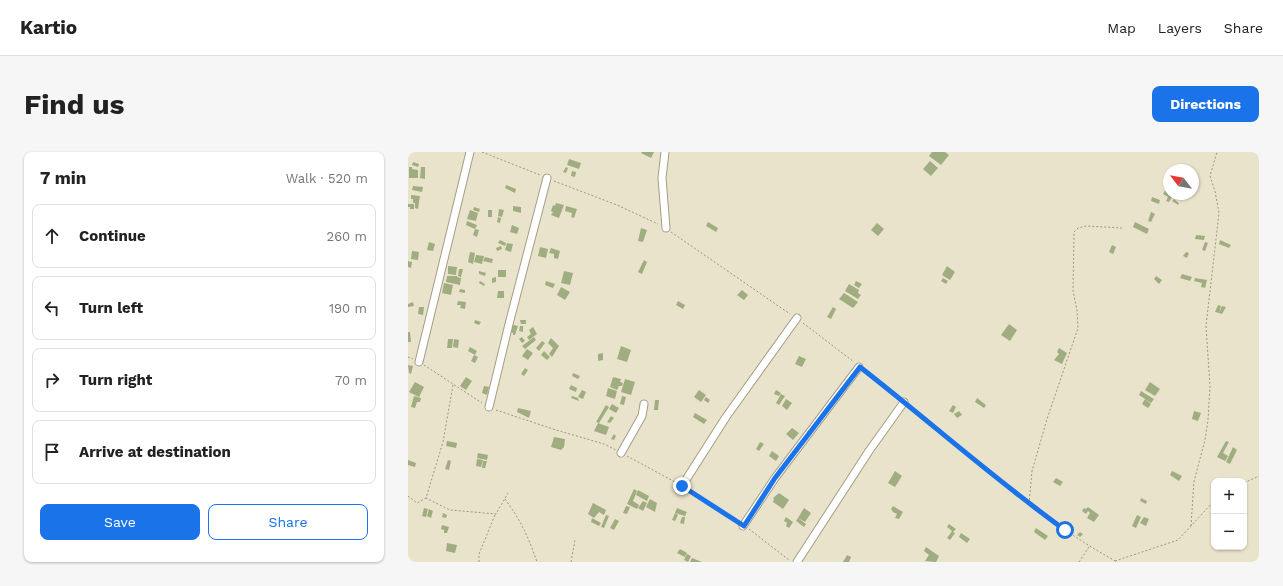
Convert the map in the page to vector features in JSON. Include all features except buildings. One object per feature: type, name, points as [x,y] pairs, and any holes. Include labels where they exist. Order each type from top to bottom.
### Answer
[{"type":"street","points":[[419,362],[470,152]]},
{"type":"street","points":[[664,152],[662,178],[666,228]]},
{"type":"street","points":[[489,407],[508,324],[547,178]]},
{"type":"street","points":[[682,486],[726,417],[797,318]]},
{"type":"street","points":[[744,526],[775,478],[860,367]]},
{"type":"street","points":[[797,562],[869,451],[904,402]]},
{"type":"street","points":[[621,453],[642,416],[644,404]]},
{"type":"path","points":[[482,152],[617,205],[666,228],[797,318],[904,402],[1029,504],[1089,547],[1116,562],[1178,540],[1211,504]]},
{"type":"path","points":[[1191,526],[1194,481],[1205,440],[1208,420],[1210,387],[1206,326],[1219,214],[1215,191],[1210,176],[1217,152]]},
{"type":"path","points":[[1029,504],[1032,471],[1047,419],[1078,328],[1077,310],[1073,291],[1074,232],[1078,228],[1086,226],[1122,228]]},
{"type":"path","points":[[408,357],[419,362],[489,407],[556,430],[604,444],[621,453],[682,486],[744,526],[793,562]]},
{"type":"path","points":[[408,496],[417,503],[426,498],[443,442],[453,385]]},
{"type":"path","points":[[1247,482],[1259,476]]},
{"type":"path","points":[[479,562],[479,554],[496,514],[508,493]]},
{"type":"path","points":[[426,498],[450,510],[496,514]]},
{"type":"path","points":[[505,498],[519,517],[529,538],[536,562]]},
{"type":"path","points":[[571,562],[575,540]]},
{"type":"path","points":[[1079,562],[1089,547]]},
{"type":"route","points":[[682,486],[744,526],[775,478],[860,367],[986,470],[1065,530]]}]
